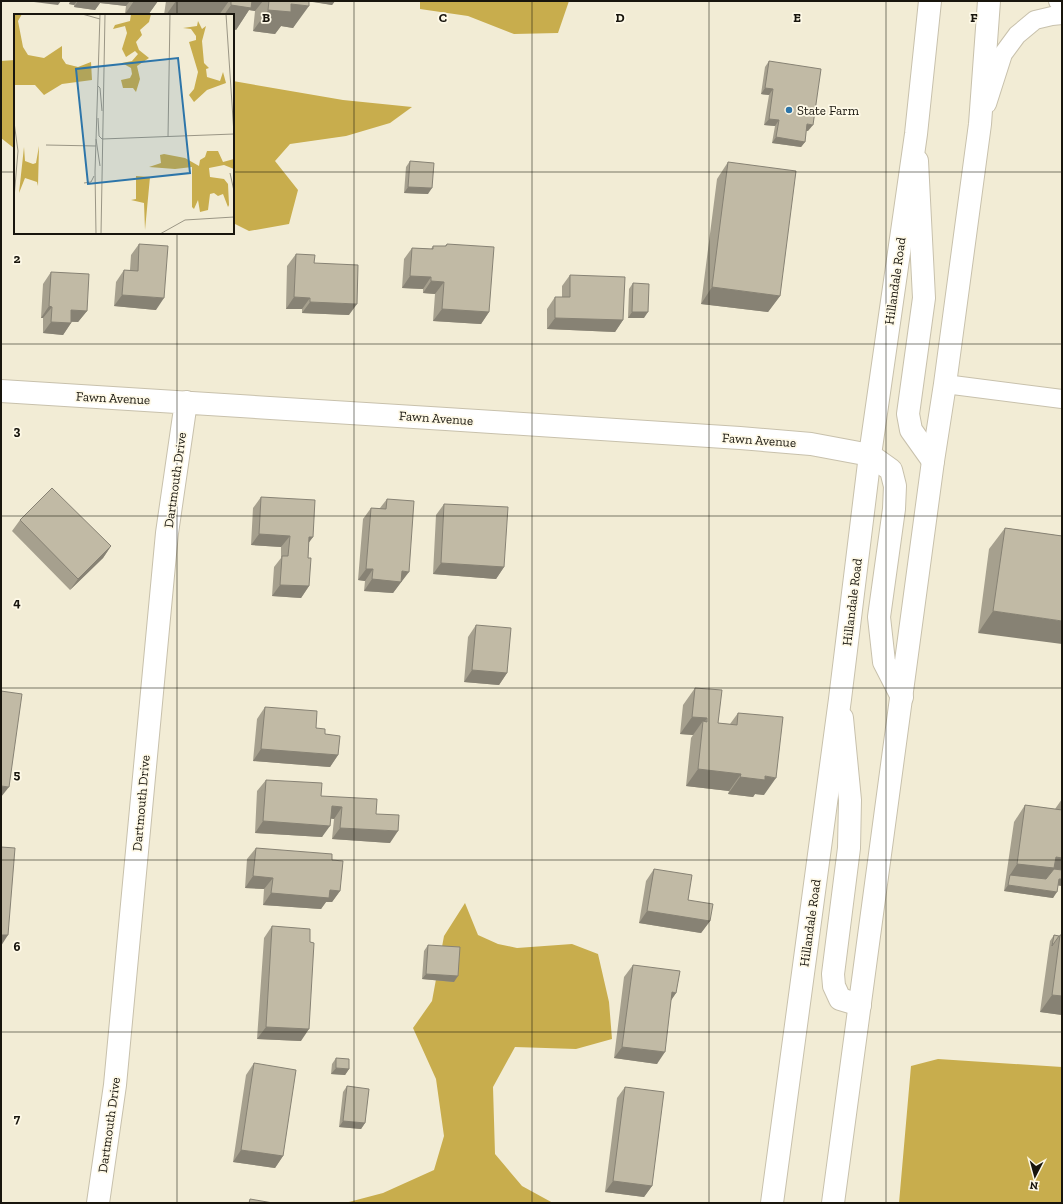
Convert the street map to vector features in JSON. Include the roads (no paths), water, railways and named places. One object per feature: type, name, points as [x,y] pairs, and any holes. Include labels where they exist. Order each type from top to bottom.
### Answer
[{"type":"street","name":"Hillandale Road","points":[[772,1203],[840,699],[870,455],[916,134],[930,1]]},
{"type":"street","points":[[833,1203],[980,124],[989,1]]},
{"type":"street","points":[[916,134],[924,298],[908,414],[911,430],[933,461]]},
{"type":"street","name":"Fawn Avenue","points":[[1,392],[186,402],[811,444],[870,455]]},
{"type":"street","name":"Dartmouth Drive","points":[[98,1203],[115,1085],[167,533],[186,402]]},
{"type":"street","points":[[870,455],[891,470],[895,486],[894,509],[879,617],[884,662],[902,696]]},
{"type":"street","points":[[840,699],[850,800],[849,848],[833,974],[834,986],[840,999],[860,1005]]},
{"type":"lane","points":[[1058,1],[1062,2]]},
{"type":"lane","points":[[980,124],[1003,54],[1017,35],[1035,20],[1062,15]]},
{"type":"lane","points":[[945,384],[1062,399]]},
{"type":"place","name":"State Farm","points":[[789,110]]}]
